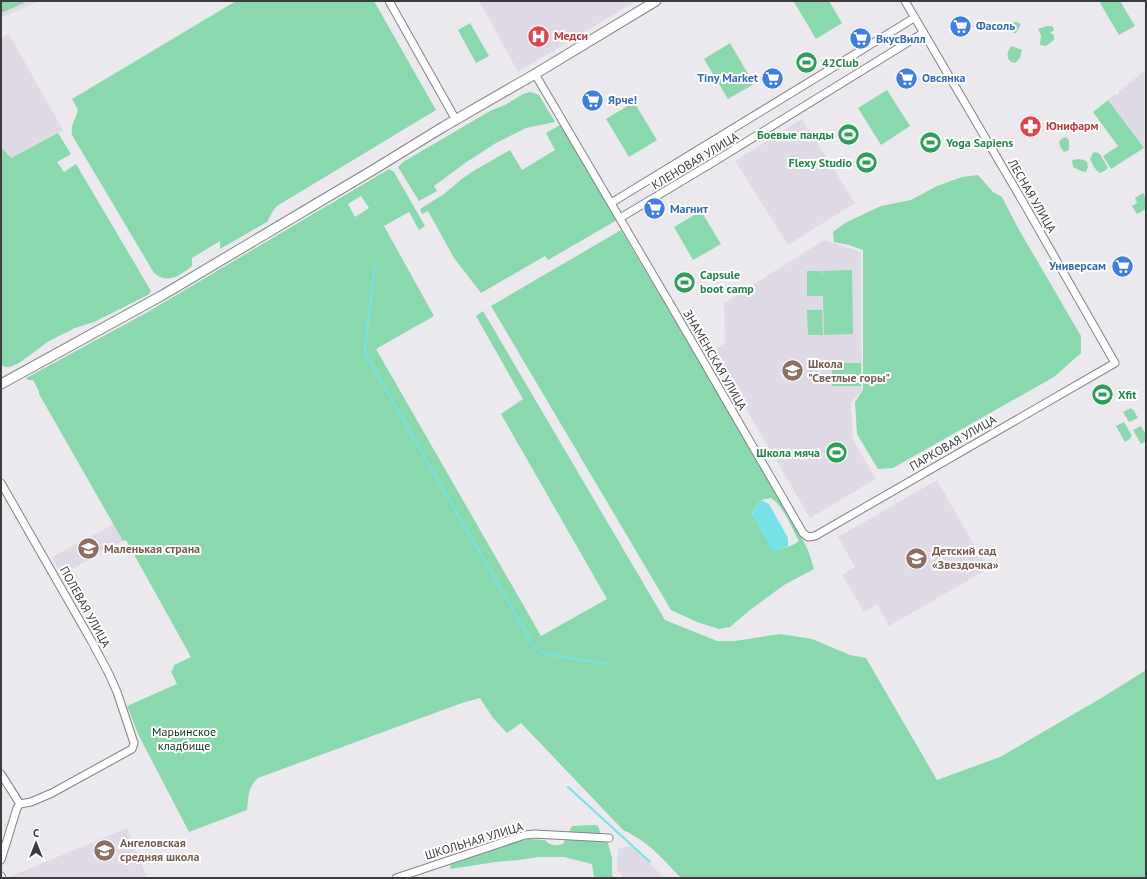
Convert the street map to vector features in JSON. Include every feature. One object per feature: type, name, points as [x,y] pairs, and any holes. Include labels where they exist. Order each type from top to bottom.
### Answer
[{"type":"street","points":[[389,1],[456,120]]},
{"type":"street","points":[[1,384],[168,292],[656,1]]},
{"type":"street","name":"ЛЕСНАЯ УЛИЦА","points":[[904,1],[1026,207],[1115,363]]},
{"type":"street","name":"КЛЕНОВАЯ УЛИЦА","points":[[611,203],[914,18]]},
{"type":"street","name":"КЛЕНОВАЯ УЛИЦА","points":[[620,218],[924,33]]},
{"type":"street","name":"ЗНАМЕНСКАЯ УЛИЦА","points":[[535,74],[803,533]]},
{"type":"street","name":"ПАРКОВАЯ УЛИЦА","points":[[803,533],[808,537],[815,536],[1115,363]]},
{"type":"street","name":"ПОЛЕВАЯ УЛИЦА","points":[[1,483],[109,674],[117,692],[134,742],[132,748],[52,793],[30,802],[20,804]]},
{"type":"street","points":[[1,774],[20,804],[17,808],[1,860]]},
{"type":"street","name":"ШКОЛЬНАЯ УЛИЦА","points":[[396,878],[525,835],[534,834],[609,838]]},
{"type":"shaded area","points":[[1,1],[39,1],[1,18]]},
{"type":"shaded area","name":"Медси","points":[[479,1],[636,1],[518,72]]},
{"type":"shaded area","points":[[9,34],[63,130],[11,158],[1,147],[1,38]]},
{"type":"shaded area","points":[[1146,70],[1146,147],[1144,148],[1108,100],[1114,95],[1118,95],[1119,91]]},
{"type":"shaded area","points":[[802,119],[855,203],[788,245],[735,161]]},
{"type":"shaded area","name":"Школа \"Светлые горы\"","points":[[824,240],[861,252],[862,391],[851,402],[853,440],[876,479],[810,518],[712,351],[725,343],[724,303]]},
{"type":"shaded area","name":"Детский сад «Звездочка»","points":[[937,480],[988,569],[889,626],[877,604],[864,612],[842,575],[855,567],[838,537]]},
{"type":"shaded area","name":"Маленькая страна","points":[[114,524],[123,541],[61,575],[52,557]]},
{"type":"shaded area","name":"Ангеловская средняя школа","points":[[127,828],[147,878],[9,878],[9,877]]},
{"type":"shaded area","points":[[631,846],[665,878],[623,878],[617,869],[618,848]]},
{"type":"green space","points":[[1,1],[23,1],[24,3],[1,13]]},
{"type":"green space","points":[[236,1],[374,1],[436,110],[277,206],[267,222],[220,249],[220,241],[192,258],[192,266],[183,273],[169,278],[159,277],[154,273],[72,135],[72,125],[78,110],[72,99]]},
{"type":"green space","points":[[829,1],[842,23],[816,39],[794,2]]},
{"type":"green space","points":[[1104,1],[1120,1],[1135,26],[1119,35],[1100,3]]},
{"type":"green space","points":[[1012,22],[1021,24],[1016,33],[1009,29],[1009,24]]},
{"type":"green space","points":[[470,23],[489,56],[476,63],[458,30]]},
{"type":"green space","points":[[1052,26],[1054,29],[1050,33],[1054,35],[1054,40],[1046,46],[1040,45],[1041,35],[1038,29]]},
{"type":"green space","points":[[730,43],[754,84],[728,99],[704,59]]},
{"type":"green space","points":[[1011,46],[1022,50],[1020,58],[1015,63],[1011,62],[1008,58],[1008,52]]},
{"type":"green space","points":[[887,90],[910,126],[881,145],[858,108]]},
{"type":"green space","points":[[530,92],[539,95],[555,122],[526,128],[496,143],[434,186],[437,191],[419,201],[398,167],[403,162],[490,111]]},
{"type":"green space","points":[[1108,100],[1144,148],[1111,169],[1103,156],[1118,146],[1093,112]]},
{"type":"green space","points":[[634,102],[657,140],[629,157],[606,119]]},
{"type":"green space","points":[[560,125],[617,220],[548,260],[545,256],[481,293],[454,258],[428,211],[422,214],[420,209],[444,194],[475,170],[510,150],[522,170],[555,150],[546,133]]},
{"type":"green space","points":[[58,133],[71,154],[57,162],[64,172],[76,164],[151,291],[148,295],[94,322],[75,328],[49,341],[19,363],[10,367],[5,367],[1,364],[1,147],[11,158]]},
{"type":"green space","points":[[1066,137],[1069,140],[1069,150],[1064,152],[1059,143],[1061,139]]},
{"type":"green space","points":[[1096,152],[1100,154],[1108,168],[1100,173],[1095,169],[1090,159],[1093,153]]},
{"type":"green space","points":[[1079,159],[1087,162],[1088,167],[1086,172],[1073,167],[1072,160]]},
{"type":"green space","name":"Марьинское кладбище","points":[[389,169],[394,172],[425,226],[419,230],[409,212],[384,226],[434,316],[376,349],[541,636],[607,599],[501,414],[523,399],[476,316],[483,311],[665,620],[717,641],[735,641],[780,634],[812,639],[850,655],[866,658],[937,780],[1000,757],[1146,670],[1146,878],[681,878],[648,845],[623,830],[521,723],[507,733],[493,718],[480,698],[462,703],[258,778],[250,789],[247,810],[189,832],[138,734],[127,706],[177,684],[171,671],[173,670],[174,665],[191,657],[126,540],[123,541],[39,394],[33,380],[28,380],[26,378],[146,313]],"holes":[[[361,196],[369,208],[355,217],[348,204]]]},
{"type":"green space","points":[[978,175],[993,192],[1002,197],[1018,228],[1081,336],[1081,353],[1054,377],[893,468],[878,469],[857,434],[855,402],[863,390],[863,250],[834,242],[833,232],[845,223],[881,206],[911,200],[937,186],[962,177]]},
{"type":"green space","points":[[1143,193],[1146,198],[1146,209],[1137,214],[1132,206],[1137,203],[1135,198]]},
{"type":"green space","points":[[701,211],[721,244],[693,260],[674,227]]},
{"type":"green space","points":[[621,230],[740,429],[801,536],[808,550],[814,569],[784,585],[730,627],[719,629],[697,622],[671,610],[491,306]],"holes":[[[771,498],[776,502],[787,518],[799,541],[774,551],[752,513],[761,500]]]},
{"type":"green space","points":[[852,270],[853,334],[824,335],[823,296],[807,296],[807,271],[822,271],[822,276],[823,271]]},
{"type":"green space","points":[[807,310],[822,310],[823,335],[808,335]]},
{"type":"green space","points":[[832,363],[861,363],[861,386],[832,386]]},
{"type":"green space","points":[[1131,408],[1138,418],[1129,422],[1123,412]]},
{"type":"green space","points":[[1124,422],[1132,436],[1125,442],[1116,426]]},
{"type":"green space","points":[[1141,426],[1146,435],[1146,441],[1141,444],[1133,430]]},
{"type":"green space","points":[[572,826],[598,826],[603,841],[608,843],[612,858],[612,875],[614,878],[594,878],[592,864],[564,857],[538,857],[450,869],[451,864],[509,843],[529,839],[545,840],[553,845],[563,844]]},
{"type":"water","points":[[761,500],[769,504],[788,538],[788,546],[774,552],[752,513]]},
{"type":"waterway","points":[[375,264],[365,348],[366,355],[532,643],[544,654],[608,664]]},
{"type":"waterway","points":[[568,787],[650,862]]},
{"type":"place","name":"Фасоль","points":[[961,26]]},
{"type":"place","name":"Медси","points":[[538,36]]},
{"type":"place","name":"ВкусВилл","points":[[861,39]]},
{"type":"place","name":"42Club","points":[[807,63]]},
{"type":"place","name":"Tiny Market","points":[[773,78]]},
{"type":"place","name":"Овсянка","points":[[907,78]]},
{"type":"place","name":"Ярче!","points":[[592,100]]},
{"type":"place","name":"Юнифарм","points":[[1031,126]]},
{"type":"place","name":"Боевые панды","points":[[849,135]]},
{"type":"place","name":"Yoga Sapiens","points":[[931,143]]},
{"type":"place","name":"Flexy Studio","points":[[867,163]]},
{"type":"place","name":"Магнит","points":[[654,209]]},
{"type":"place","name":"Универсам","points":[[1122,266]]},
{"type":"place","name":"Capsule boot camp","points":[[684,282]]},
{"type":"place","name":"Школа \"Светлые горы\"","points":[[793,371]]},
{"type":"place","name":"Xfit","points":[[1102,395]]},
{"type":"place","name":"Школа мяча","points":[[836,453]]},
{"type":"place","name":"Маленькая страна","points":[[88,549]]},
{"type":"place","name":"Детский сад «Звездочка»","points":[[916,558]]},
{"type":"place","name":"Ангеловская средняя школа","points":[[105,850]]}]
